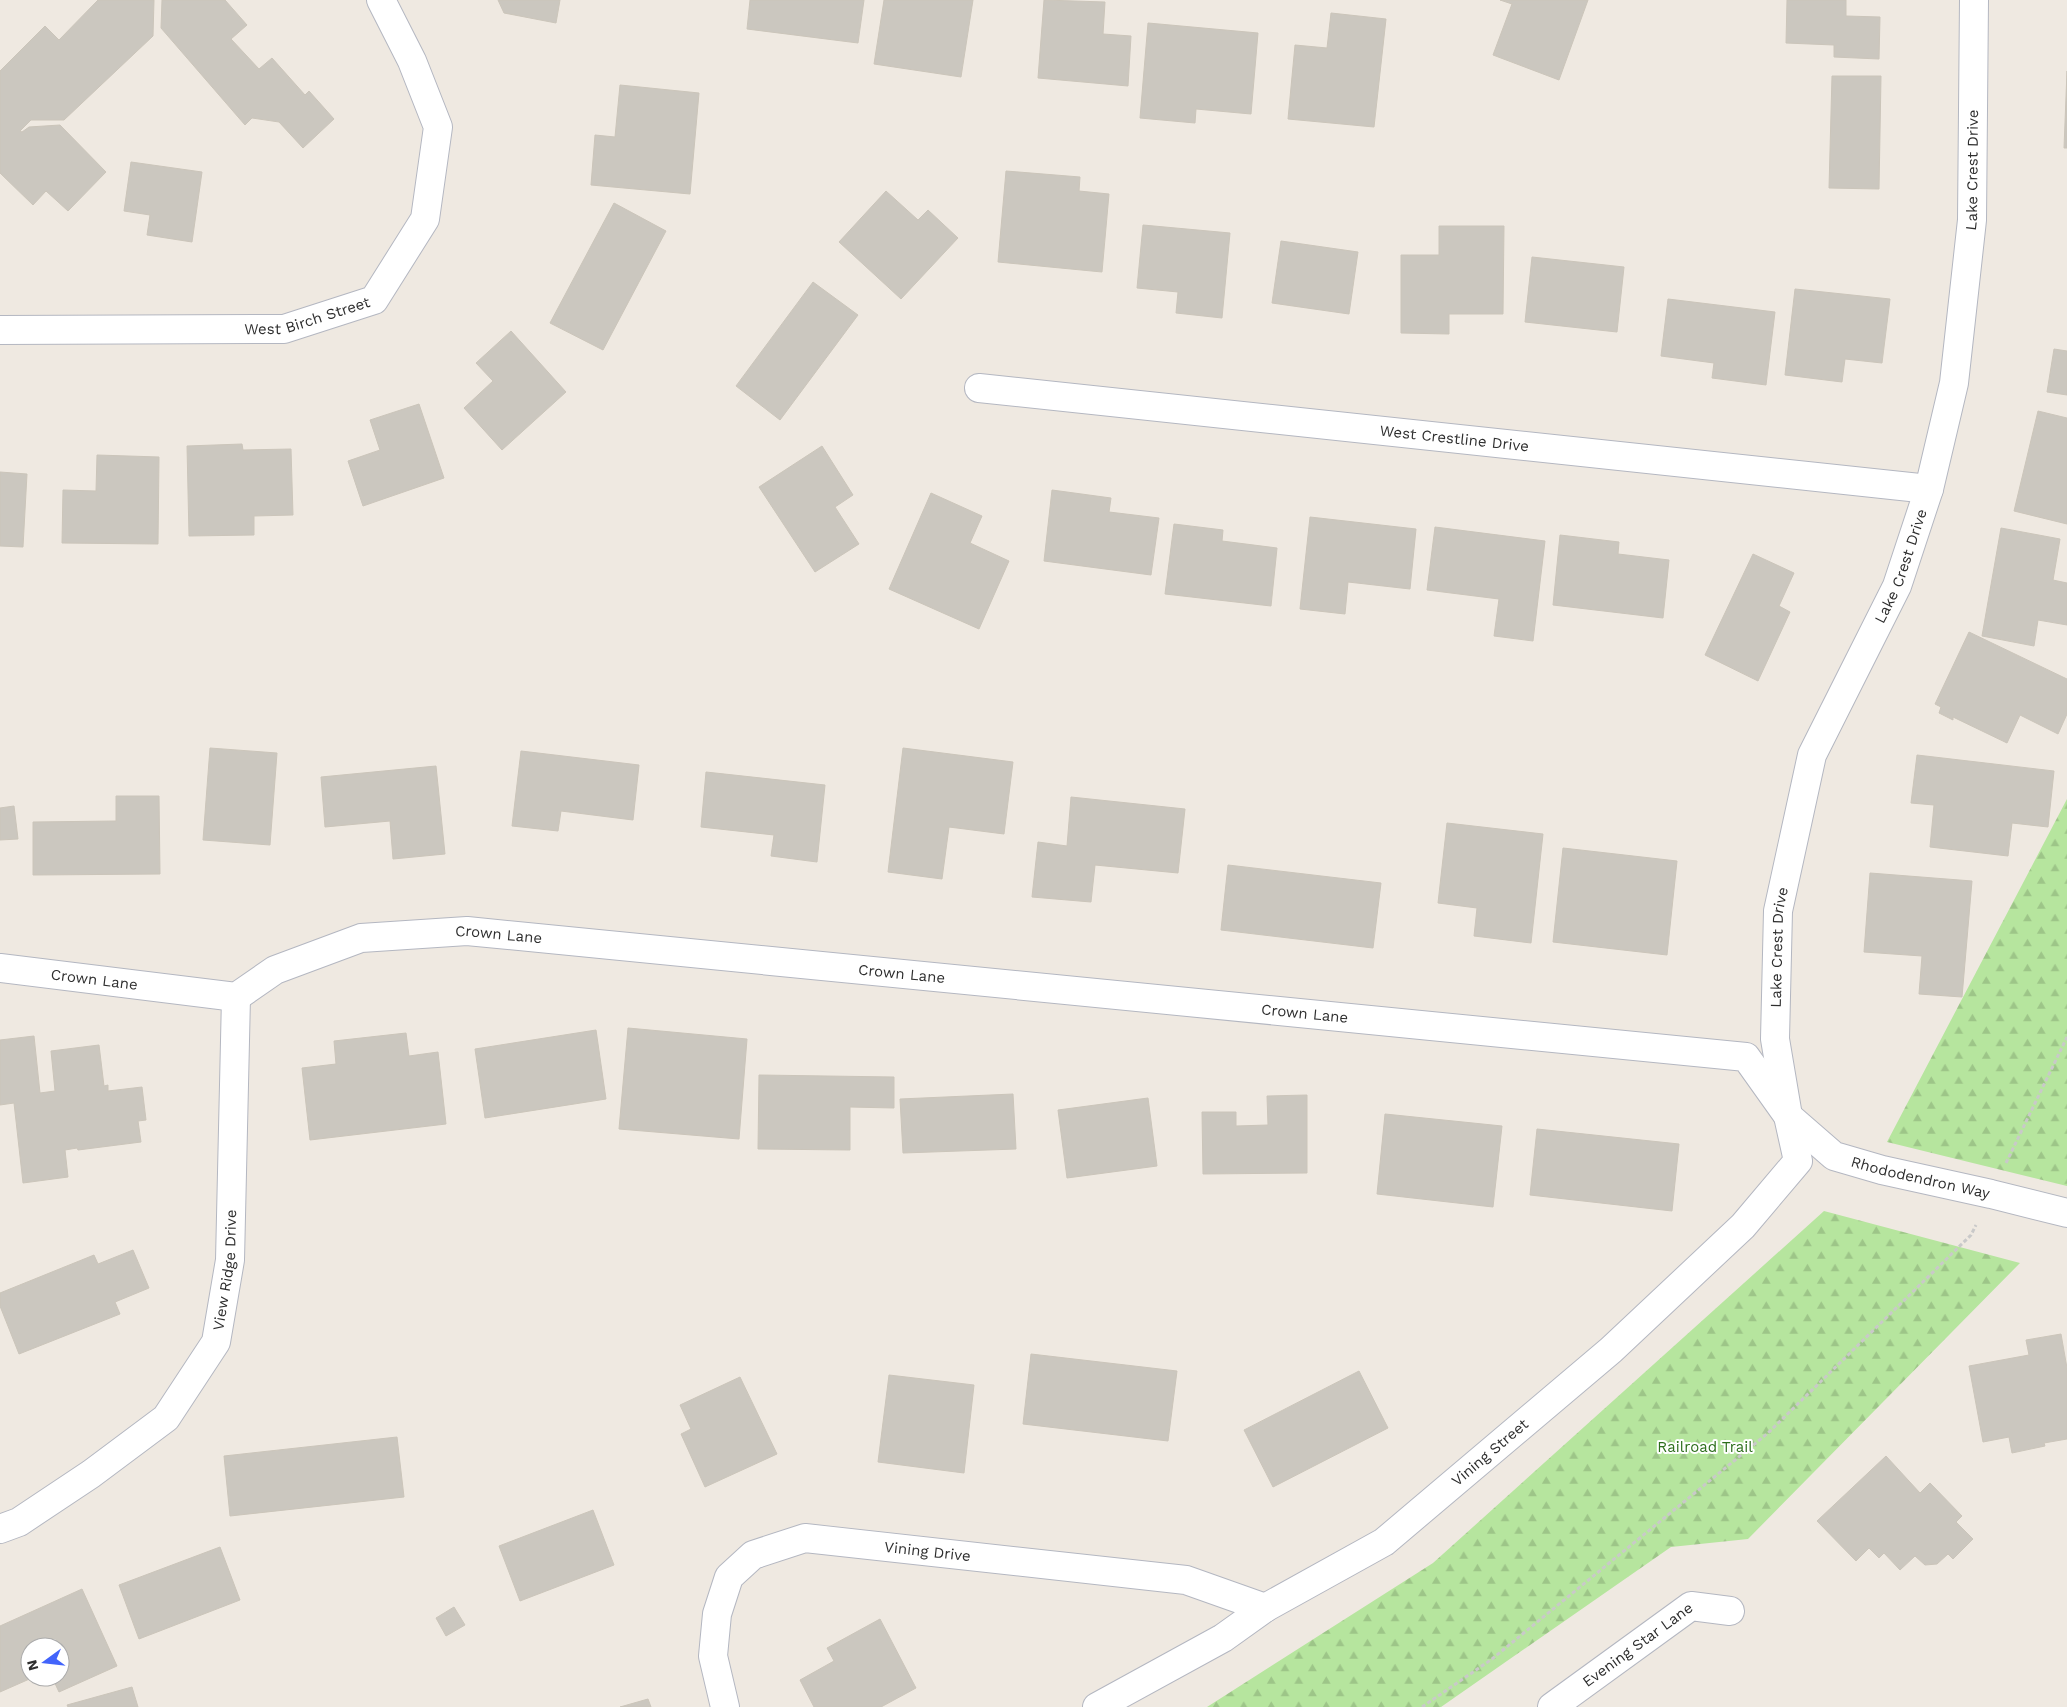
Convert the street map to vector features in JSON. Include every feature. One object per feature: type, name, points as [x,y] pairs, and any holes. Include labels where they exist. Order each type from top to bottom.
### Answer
[{"type":"street","name":"West Birch Street","points":[[0,330],[284,329],[374,300],[425,219],[438,127],[412,61],[382,0]]},
{"type":"street","name":"Lake Crest Drive","points":[[1788,1116],[1775,1039],[1778,911],[1812,755],[1897,586],[1929,489],[1954,383],[1972,220],[1974,0]]},
{"type":"street","name":"West Crestline Drive","points":[[979,388],[1929,489]]},
{"type":"street","name":"Crown Lane","points":[[0,968],[236,997],[275,970],[361,938],[467,931],[1746,1057],[1788,1116]]},
{"type":"street","name":"View Ridge Drive","points":[[0,1529],[19,1522],[90,1474],[166,1418],[216,1342],[230,1260],[236,997]]},
{"type":"street","name":"Rhododendron Way","points":[[1788,1116],[1834,1156],[1882,1170],[2067,1213]]},
{"type":"street","name":"Vining Street","points":[[1097,1707],[1223,1638],[1265,1608],[1384,1542],[1611,1350],[1743,1226],[1798,1161],[1788,1116]]},
{"type":"street","name":"Vining Drive","points":[[725,1707],[713,1656],[717,1614],[729,1577],[753,1555],[805,1538],[1186,1580],[1265,1608]]},
{"type":"street","name":"Evening Star Lane","points":[[1552,1707],[1691,1606],[1730,1611]]},
{"type":"path","points":[[1422,1707],[1492,1659],[1768,1433],[1972,1235],[2067,1037]]},
{"type":"green space","points":[[2067,799],[2067,1186],[1887,1142]]},
{"type":"green space","name":"Railroad Trail","points":[[1824,1211],[2020,1263],[1748,1539],[1671,1547],[1441,1707],[1207,1707],[1433,1563]]},
{"type":"building","points":[[98,0],[154,0],[153,36],[64,120],[31,120],[20,131],[22,132],[29,127],[60,125],[106,172],[68,211],[46,191],[33,205],[0,173],[0,71],[45,26],[59,40]]},
{"type":"building","points":[[162,0],[225,0],[247,25],[231,39],[259,69],[272,58],[305,95],[309,91],[334,119],[303,148],[279,122],[252,118],[245,125],[161,28]]},
{"type":"building","points":[[498,0],[560,0],[556,23],[504,13]]},
{"type":"building","points":[[750,0],[864,0],[858,43],[747,29]]},
{"type":"building","points":[[884,0],[973,0],[961,77],[874,64]]},
{"type":"building","points":[[1044,0],[1105,2],[1103,34],[1131,36],[1128,86],[1038,78]]},
{"type":"building","points":[[1500,0],[1588,0],[1559,80],[1493,55],[1512,4]]},
{"type":"building","points":[[1787,0],[1846,0],[1846,16],[1880,17],[1879,59],[1834,57],[1834,45],[1786,43]]},
{"type":"building","points":[[1331,13],[1386,19],[1374,127],[1288,119],[1295,45],[1327,48]]},
{"type":"building","points":[[1148,23],[1258,33],[1251,114],[1196,109],[1195,123],[1140,118]]},
{"type":"building","points":[[2067,71],[2067,148],[2064,148]]},
{"type":"building","points":[[1832,76],[1881,76],[1879,189],[1829,188]]},
{"type":"building","points":[[620,85],[699,93],[690,194],[591,185],[595,135],[615,137]]},
{"type":"building","points":[[131,162],[202,172],[192,242],[147,235],[150,215],[124,211]]},
{"type":"building","points":[[1006,171],[1080,177],[1079,191],[1109,194],[1102,272],[998,262]]},
{"type":"building","points":[[886,191],[918,220],[928,210],[958,238],[901,299],[839,242]]},
{"type":"building","points":[[614,203],[666,231],[603,350],[550,323]]},
{"type":"building","points":[[1143,225],[1230,233],[1222,318],[1176,313],[1178,292],[1137,288]]},
{"type":"building","points":[[1439,226],[1504,226],[1503,314],[1449,314],[1449,334],[1401,333],[1401,255],[1439,255]]},
{"type":"building","points":[[1281,241],[1358,252],[1349,314],[1272,303]]},
{"type":"building","points":[[1532,257],[1624,267],[1617,332],[1525,322]]},
{"type":"building","points":[[813,282],[858,315],[780,420],[736,386]]},
{"type":"building","points":[[1795,289],[1890,299],[1882,363],[1845,359],[1842,382],[1785,375]]},
{"type":"building","points":[[1668,299],[1775,312],[1766,385],[1712,378],[1714,363],[1661,356]]},
{"type":"building","points":[[511,331],[566,392],[502,450],[464,408],[493,381],[476,363]]},
{"type":"building","points":[[2054,349],[2067,351],[2067,395],[2047,392]]},
{"type":"building","points":[[419,404],[444,478],[363,506],[348,461],[380,450],[370,420]]},
{"type":"building","points":[[2038,411],[2067,418],[2067,524],[2014,511]]},
{"type":"building","points":[[242,444],[243,450],[291,449],[293,515],[254,516],[254,535],[189,536],[187,446]]},
{"type":"building","points":[[822,446],[853,495],[835,507],[859,544],[815,572],[759,487]]},
{"type":"building","points":[[97,455],[159,457],[158,544],[62,543],[63,490],[96,491]]},
{"type":"building","points":[[0,472],[27,474],[23,547],[0,546]]},
{"type":"building","points":[[1052,490],[1111,498],[1109,512],[1159,518],[1151,575],[1044,561]]},
{"type":"building","points":[[931,493],[982,516],[970,543],[1009,561],[979,629],[889,589]]},
{"type":"building","points":[[1310,517],[1416,529],[1410,589],[1348,582],[1345,614],[1300,609]]},
{"type":"building","points":[[1174,524],[1223,530],[1222,541],[1277,548],[1271,606],[1165,594]]},
{"type":"building","points":[[1435,527],[1545,541],[1533,641],[1494,636],[1499,599],[1427,590]]},
{"type":"building","points":[[2001,528],[2060,539],[2053,580],[2067,583],[2067,625],[2038,620],[2034,646],[1982,636]]},
{"type":"building","points":[[1560,535],[1619,542],[1618,554],[1669,560],[1663,618],[1553,605]]},
{"type":"building","points":[[1753,554],[1794,573],[1779,606],[1790,612],[1758,681],[1705,655]]},
{"type":"building","points":[[1969,632],[2067,679],[2067,714],[2058,734],[2020,715],[2007,743],[1953,717],[1953,720],[1939,713],[1941,707],[1935,704]]},
{"type":"building","points":[[210,748],[277,753],[270,845],[203,840]]},
{"type":"building","points":[[903,748],[1013,762],[1004,834],[949,827],[942,879],[888,872]]},
{"type":"building","points":[[521,751],[639,765],[633,820],[561,811],[558,831],[512,826]]},
{"type":"building","points":[[1917,755],[2054,771],[2048,827],[2012,823],[2008,856],[1930,847],[1934,805],[1911,803]]},
{"type":"building","points":[[436,766],[445,854],[393,859],[390,821],[325,827],[321,777]]},
{"type":"building","points":[[706,772],[825,785],[817,862],[771,856],[774,835],[701,827]]},
{"type":"building","points":[[116,796],[159,796],[160,874],[33,875],[33,822],[116,821]]},
{"type":"building","points":[[1071,797],[1185,809],[1178,873],[1095,865],[1091,902],[1032,897],[1038,842],[1067,846]]},
{"type":"building","points":[[14,806],[18,839],[0,840],[0,808]]},
{"type":"building","points":[[1447,823],[1543,834],[1531,943],[1474,936],[1477,908],[1438,903]]},
{"type":"building","points":[[1563,848],[1677,861],[1667,955],[1553,942]]},
{"type":"building","points":[[1228,865],[1381,883],[1373,948],[1221,930]]},
{"type":"building","points":[[1870,873],[1972,881],[1962,997],[1919,994],[1922,956],[1864,952]]},
{"type":"building","points":[[628,1028],[747,1039],[739,1139],[619,1129]]},
{"type":"building","points":[[596,1030],[606,1099],[485,1118],[475,1049]]},
{"type":"building","points":[[406,1033],[409,1056],[438,1052],[446,1124],[310,1140],[302,1068],[336,1064],[334,1041]]},
{"type":"building","points":[[34,1036],[40,1093],[55,1091],[51,1051],[99,1045],[104,1086],[108,1085],[108,1091],[142,1087],[146,1120],[138,1121],[141,1142],[65,1150],[68,1177],[23,1183],[14,1103],[0,1105],[0,1040]]},
{"type":"building","points":[[759,1075],[894,1077],[894,1108],[850,1107],[850,1150],[758,1149]]},
{"type":"building","points":[[1013,1094],[1016,1149],[903,1153],[900,1099]]},
{"type":"building","points":[[1307,1095],[1307,1173],[1203,1174],[1202,1112],[1236,1112],[1236,1126],[1268,1125],[1267,1096]]},
{"type":"building","points":[[1148,1098],[1157,1166],[1067,1178],[1058,1110]]},
{"type":"building","points":[[1385,1114],[1502,1126],[1493,1207],[1377,1194]]},
{"type":"building","points":[[1537,1129],[1679,1144],[1672,1211],[1530,1195]]},
{"type":"building","points":[[133,1250],[149,1288],[115,1302],[120,1314],[19,1354],[0,1306],[0,1293],[94,1255],[98,1264]]},
{"type":"building","points":[[2061,1334],[2067,1368],[2067,1439],[2044,1443],[2045,1446],[2012,1453],[2009,1437],[1983,1442],[1969,1366],[2029,1355],[2026,1340]]},
{"type":"building","points":[[1031,1354],[1177,1371],[1168,1441],[1023,1424]]},
{"type":"building","points":[[1359,1371],[1388,1428],[1273,1487],[1244,1430]]},
{"type":"building","points":[[889,1375],[974,1385],[964,1473],[878,1462]]},
{"type":"building","points":[[740,1377],[777,1454],[705,1487],[681,1434],[691,1429],[680,1405]]},
{"type":"building","points":[[397,1437],[404,1497],[230,1516],[224,1456]]},
{"type":"building","points":[[1886,1456],[1920,1493],[1930,1483],[1962,1516],[1956,1522],[1973,1539],[1953,1559],[1948,1554],[1937,1564],[1925,1565],[1915,1556],[1900,1570],[1884,1553],[1879,1558],[1869,1548],[1856,1561],[1817,1521]]},
{"type":"building","points":[[593,1510],[614,1565],[520,1601],[499,1546]]},
{"type":"building","points":[[220,1547],[240,1600],[139,1639],[119,1585]]},
{"type":"building","points":[[82,1589],[117,1666],[59,1692],[57,1687],[70,1687],[70,1637],[20,1637],[20,1683],[0,1692],[0,1626]]},
{"type":"building","points":[[454,1607],[465,1625],[446,1636],[436,1618]]},
{"type":"building","points":[[880,1619],[916,1688],[881,1707],[814,1707],[800,1680],[834,1661],[827,1648]]},
{"type":"building","points":[[132,1687],[138,1707],[68,1707],[67,1705]]},
{"type":"building","points":[[648,1699],[651,1707],[620,1707]]}]
